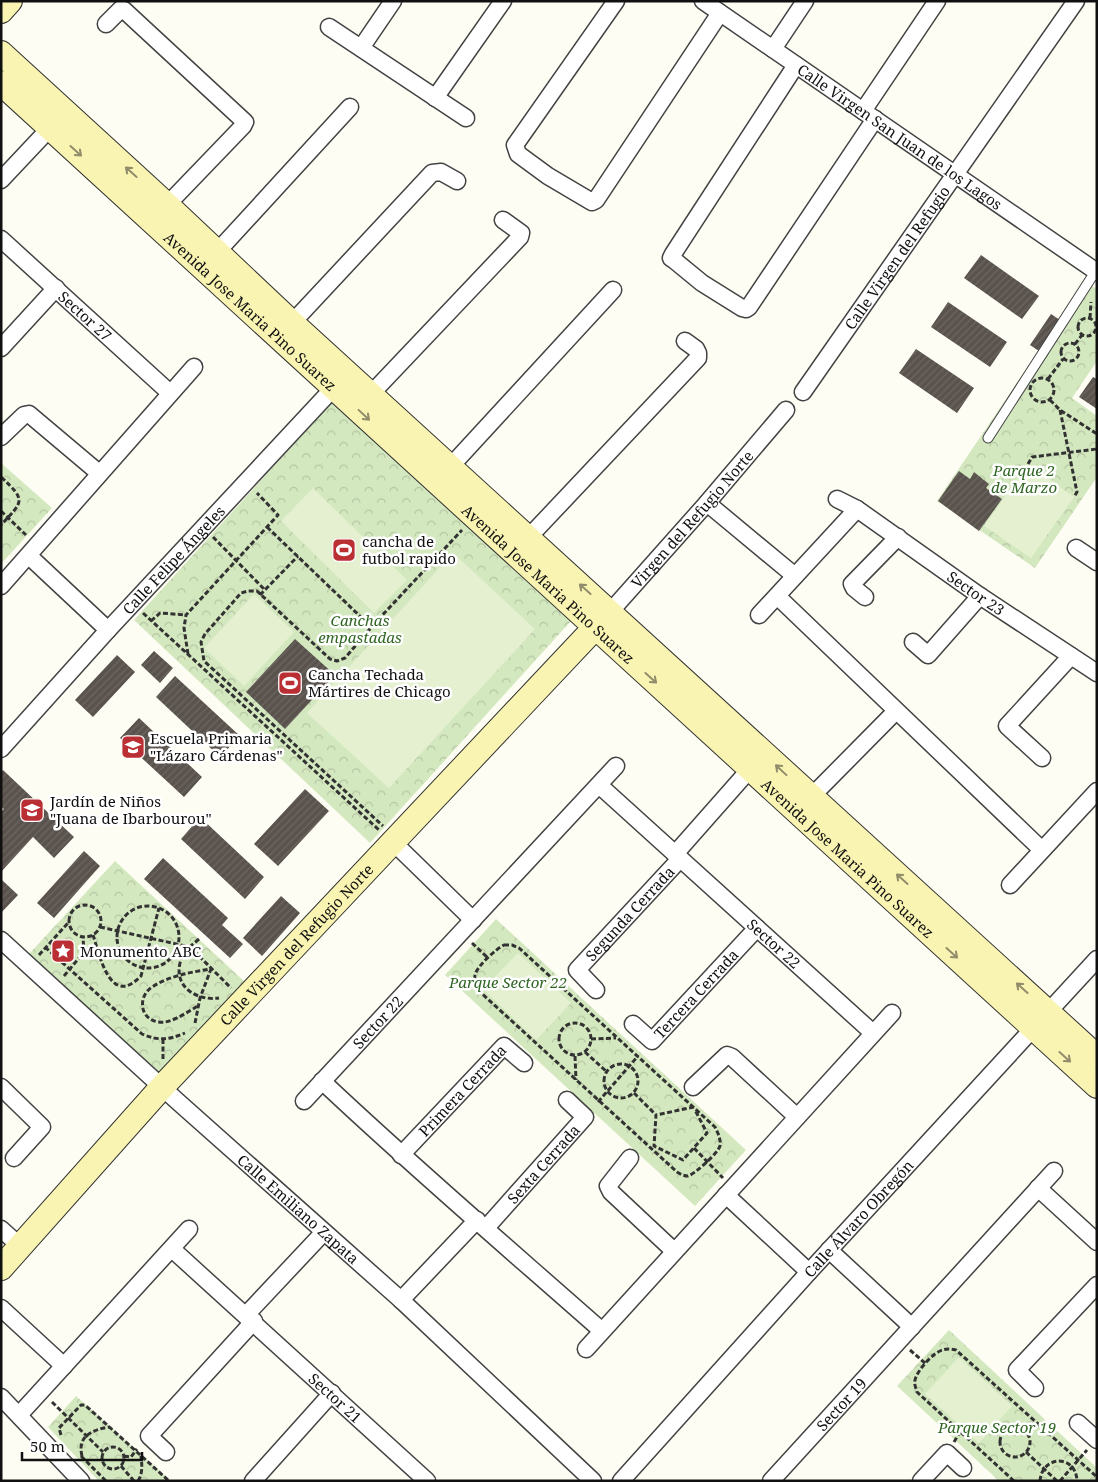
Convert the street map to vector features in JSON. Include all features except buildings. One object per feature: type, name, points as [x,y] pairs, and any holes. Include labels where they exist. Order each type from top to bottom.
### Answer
[{"type":"street","points":[[1,11],[10,1]]},
{"type":"street","points":[[361,48],[392,1]]},
{"type":"street","points":[[435,98],[503,1]]},
{"type":"street","points":[[616,1],[516,145],[518,154],[548,176],[592,202],[596,200],[720,13]]},
{"type":"street","name":"Calle Virgen San Juan de los Lagos","points":[[703,1],[1096,272]]},
{"type":"street","points":[[773,49],[805,1]]},
{"type":"street","points":[[796,65],[671,258],[702,283],[746,309],[869,115],[937,1]]},
{"type":"street","name":"Calle Virgen del Refugio","points":[[803,392],[1076,1]]},
{"type":"street","points":[[106,24],[118,11],[124,10],[245,122],[168,205]]},
{"type":"street","points":[[329,26],[466,118]]},
{"type":"street","name":"Avenida Jose Maria Pino Suarez","points":[[1,53],[168,205],[292,323],[341,380],[474,517],[603,619],[811,797],[1040,1020],[1097,1086]]},
{"type":"street","name":"Avenida Jose Maria Pino Suarez","points":[[1,83],[50,128],[341,380],[372,394],[451,466],[528,538],[603,619],[750,769],[1040,1020],[1097,1057]]},
{"type":"street","points":[[217,252],[350,107]]},
{"type":"street","points":[[1,180],[50,128]]},
{"type":"street","points":[[292,323],[432,173],[442,172],[457,181]]},
{"type":"street","points":[[372,394],[520,237],[521,233],[502,220]]},
{"type":"street","name":"Sector 27","points":[[1,239],[170,393]]},
{"type":"street","points":[[1,348],[56,288]]},
{"type":"street","points":[[451,466],[613,290]]},
{"type":"street","points":[[528,538],[698,358],[696,349],[685,341]]},
{"type":"street","points":[[1,586],[194,367]]},
{"type":"street","name":"Calle Felipe Ángeles","points":[[1,749],[108,630],[341,380]]},
{"type":"street","name":"Virgen del Refugio Norte","points":[[603,619],[707,503],[786,410]]},
{"type":"street","points":[[1,438],[24,415],[29,414],[99,474]]},
{"type":"street","name":"Sector 23","points":[[837,499],[857,509],[980,596],[1097,673]]},
{"type":"street","points":[[707,503],[795,576]]},
{"type":"street","points":[[759,615],[857,509]]},
{"type":"street","points":[[865,597],[852,584],[898,537]]},
{"type":"street","points":[[1076,548],[1096,561]]},
{"type":"street","points":[[33,551],[108,630]]},
{"type":"street","points":[[777,596],[1042,850]]},
{"type":"street","points":[[913,642],[928,655],[980,596]]},
{"type":"street","name":"Calle Virgen del Refugio Norte","points":[[1,1268],[162,1087],[603,619]]},
{"type":"street","points":[[1042,758],[1007,726],[1071,656]]},
{"type":"street","points":[[811,797],[896,711]]},
{"type":"street","name":"Sector 22","points":[[304,1101],[616,766]]},
{"type":"street","points":[[677,856],[750,769]]},
{"type":"street","name":"Sector 22","points":[[599,785],[873,1033]]},
{"type":"street","points":[[1010,885],[1097,791]]},
{"type":"street","points":[[395,840],[473,920]]},
{"type":"street","name":"Segunda Cerrada","points":[[596,990],[577,970],[677,856]]},
{"type":"street","name":"Tercera Cerrada","points":[[633,1024],[652,1041],[757,928]]},
{"type":"street","name":"Calle Emiliano Zapata","points":[[1,940],[162,1087],[401,1300],[593,1481]]},
{"type":"street","name":"Calle Álvaro Obregón","points":[[621,1481],[829,1250],[1097,959]]},
{"type":"street","points":[[586,1349],[892,1013]]},
{"type":"street","name":"Primera Cerrada","points":[[401,1155],[504,1046],[524,1063]]},
{"type":"street","points":[[693,1087],[726,1055],[732,1057],[797,1117]]},
{"type":"street","points":[[322,1081],[401,1155],[602,1331]]},
{"type":"street","points":[[1,1087],[42,1127],[14,1158]]},
{"type":"street","name":"Sexta Cerrada","points":[[482,1224],[585,1117],[567,1100]]},
{"type":"street","points":[[630,1158],[608,1186],[674,1251]]},
{"type":"street","name":"Sector 19","points":[[771,1481],[1054,1170]]},
{"type":"street","points":[[1038,1188],[1097,1242]]},
{"type":"street","points":[[729,1192],[809,1272]]},
{"type":"street","points":[[401,1300],[482,1224]]},
{"type":"street","points":[[1,1229],[21,1247]]},
{"type":"street","points":[[19,1415],[189,1229]]},
{"type":"street","points":[[166,1452],[149,1436],[324,1232]]},
{"type":"street","name":"Sector 21","points":[[172,1248],[427,1481]]},
{"type":"street","points":[[829,1250],[912,1327]]},
{"type":"street","points":[[1035,1388],[1017,1370],[1097,1285]]},
{"type":"street","points":[[1,1308],[64,1366]]},
{"type":"street","points":[[252,1481],[332,1393]]},
{"type":"street","points":[[1,1398],[81,1481]]},
{"type":"street","points":[[1078,1423],[1096,1440]]},
{"type":"street","points":[[921,1481],[947,1453],[963,1468]]},
{"type":"lane","points":[[988,438],[1096,272]]},
{"type":"path","points":[[1084,319],[1092,320],[1097,327],[1096,331],[1092,335],[1082,335],[1078,325],[1084,319]]},
{"type":"path","points":[[1075,344],[1082,335]]},
{"type":"path","points":[[1064,359],[1061,351],[1063,345],[1075,344]]},
{"type":"path","points":[[1064,359],[1072,361],[1077,358],[1078,349],[1075,344]]},
{"type":"path","points":[[1048,379],[1054,385],[1053,397],[1042,403],[1035,400],[1030,394],[1030,390],[1036,380],[1048,379],[1064,359]]},
{"type":"path","points":[[1050,400],[1060,410],[1097,434]]},
{"type":"path","points":[[1060,410],[1077,492],[1074,497]]},
{"type":"path","points":[[1028,464],[1032,457],[1097,449]]},
{"type":"path","points":[[1,477],[16,490],[20,497],[20,504],[1,525]]},
{"type":"path","points":[[188,655],[184,628],[186,615],[278,515],[246,482]]},
{"type":"path","points":[[1,511],[33,551]]},
{"type":"path","points":[[395,840],[204,661],[201,642],[205,634],[241,593],[257,591],[330,659],[337,661],[345,658],[474,517]]},
{"type":"path","points":[[267,527],[365,621],[375,623]]},
{"type":"path","points":[[203,528],[265,590]]},
{"type":"path","points":[[260,595],[298,556]]},
{"type":"path","points":[[133,603],[188,655],[395,840]]},
{"type":"path","points":[[151,621],[160,612],[186,615]]},
{"type":"path","points":[[29,965],[69,922],[71,912],[75,908],[90,906],[98,911],[100,916],[100,927],[93,935],[83,937],[73,932],[69,922]]},
{"type":"path","points":[[139,907],[159,908],[174,920],[178,930],[178,945],[171,958],[163,964],[153,968],[133,964],[125,958],[120,949],[118,931],[123,919],[139,907]]},
{"type":"path","points":[[93,935],[110,980],[118,985],[128,986],[141,976],[159,908]]},
{"type":"path","points":[[100,927],[190,947],[233,990]]},
{"type":"path","points":[[462,933],[488,958]]},
{"type":"path","points":[[53,988],[84,952],[83,937]]},
{"type":"path","points":[[199,939],[186,951],[180,963],[180,974],[184,986],[193,996],[200,998],[218,999],[224,996]]},
{"type":"path","points":[[504,945],[512,945],[519,948],[617,1038],[715,1127],[719,1134],[720,1145],[718,1151],[695,1173],[688,1176],[677,1172],[479,991],[475,976],[477,970],[497,949],[504,945]]},
{"type":"path","points":[[45,947],[142,1034],[163,1040],[188,1032]]},
{"type":"path","points":[[198,1006],[166,1022],[158,1022],[149,1019],[144,1012],[142,1004],[143,996],[151,988],[180,974],[211,969]]},
{"type":"path","points":[[200,998],[211,969]]},
{"type":"path","points":[[229,993],[238,985]]},
{"type":"path","points":[[572,1024],[583,1025],[590,1033],[591,1038],[585,1052],[575,1056],[566,1052],[559,1039],[563,1029],[572,1024]]},
{"type":"path","points":[[591,1038],[617,1038]]},
{"type":"path","points":[[585,1117],[652,1041]]},
{"type":"path","points":[[585,1052],[607,1072]]},
{"type":"path","points":[[575,1056],[576,1080]]},
{"type":"path","points":[[616,1065],[630,1066],[636,1071],[638,1077],[637,1088],[629,1096],[618,1098],[607,1091],[604,1082],[607,1072],[616,1065]]},
{"type":"path","points":[[634,1093],[656,1115],[654,1146],[683,1160],[707,1134],[693,1107]]},
{"type":"path","points":[[656,1115],[693,1107]]},
{"type":"path","points":[[694,1148],[707,1161],[729,1192]]},
{"type":"path","points":[[1014,1481],[917,1392],[914,1383],[917,1375],[933,1356],[941,1351],[949,1348],[956,1350],[1097,1477]]},
{"type":"path","points":[[42,1391],[103,1452]]},
{"type":"path","points":[[65,1440],[60,1434],[59,1428],[81,1405],[86,1405],[169,1481]]},
{"type":"path","points":[[82,1456],[81,1442],[86,1436],[100,1428],[110,1427]]},
{"type":"path","points":[[1012,1427],[1025,1430],[1030,1438],[1026,1452],[1016,1457],[1007,1454],[1001,1446],[1001,1436],[1004,1432],[1012,1427]]},
{"type":"path","points":[[1026,1452],[1059,1481],[1096,1440]]},
{"type":"path","points":[[113,1447],[120,1450],[124,1456],[120,1466],[114,1470],[104,1466],[103,1452],[113,1447]]},
{"type":"path","points":[[76,1451],[106,1481]]},
{"type":"path","points":[[120,1466],[136,1481],[141,1476],[140,1455]]},
{"type":"path","points":[[1040,1481],[1040,1475],[1047,1464],[1059,1461],[1072,1467],[1077,1481]]},
{"type":"green space","name":"Parque 2 de Marzo","points":[[1085,282],[1097,289],[1097,361],[1072,398],[1097,416],[1097,477],[1035,568],[937,501]]},
{"type":"green space","name":"Canchas empastadas","points":[[333,401],[571,621],[370,843],[134,620]]},
{"type":"green space","points":[[1,463],[52,508],[1,564]]},
{"type":"green space","points":[[1028,464],[1074,497],[1031,558],[984,526]]},
{"type":"green space","name":"cancha de futbol rapido","points":[[313,488],[407,580],[374,613],[281,521]]},
{"type":"green space","points":[[453,553],[535,629],[389,788],[307,713]]},
{"type":"green space","points":[[254,594],[294,632],[244,686],[204,648]]},
{"type":"green space","points":[[115,861],[246,983],[161,1076],[29,954]]},
{"type":"green space","name":"Parque Sector 22","points":[[496,919],[746,1150],[695,1206],[445,975]]},
{"type":"green space","points":[[518,953],[571,1003],[536,1040],[483,989]]},
{"type":"green space","name":"Parque Sector 19","points":[[949,1330],[1097,1468],[1097,1481],[999,1481],[897,1386]]},
{"type":"green space","points":[[959,1357],[1012,1406],[979,1443],[925,1394]]},
{"type":"green space","points":[[76,1396],[171,1481],[99,1481],[48,1427]]},
{"type":"place","name":"cancha de futbol rapido","points":[[344,550]]},
{"type":"place","name":"Cancha Techada Mártires de Chicago","points":[[290,683]]},
{"type":"place","name":"Escuela Primaria \"Lázaro Cárdenas\"","points":[[133,747]]},
{"type":"place","name":"Jardín de Niños \"Juana de Ibarbourou\"","points":[[32,810]]},
{"type":"place","name":"Monumento ABC","points":[[63,951]]}]
